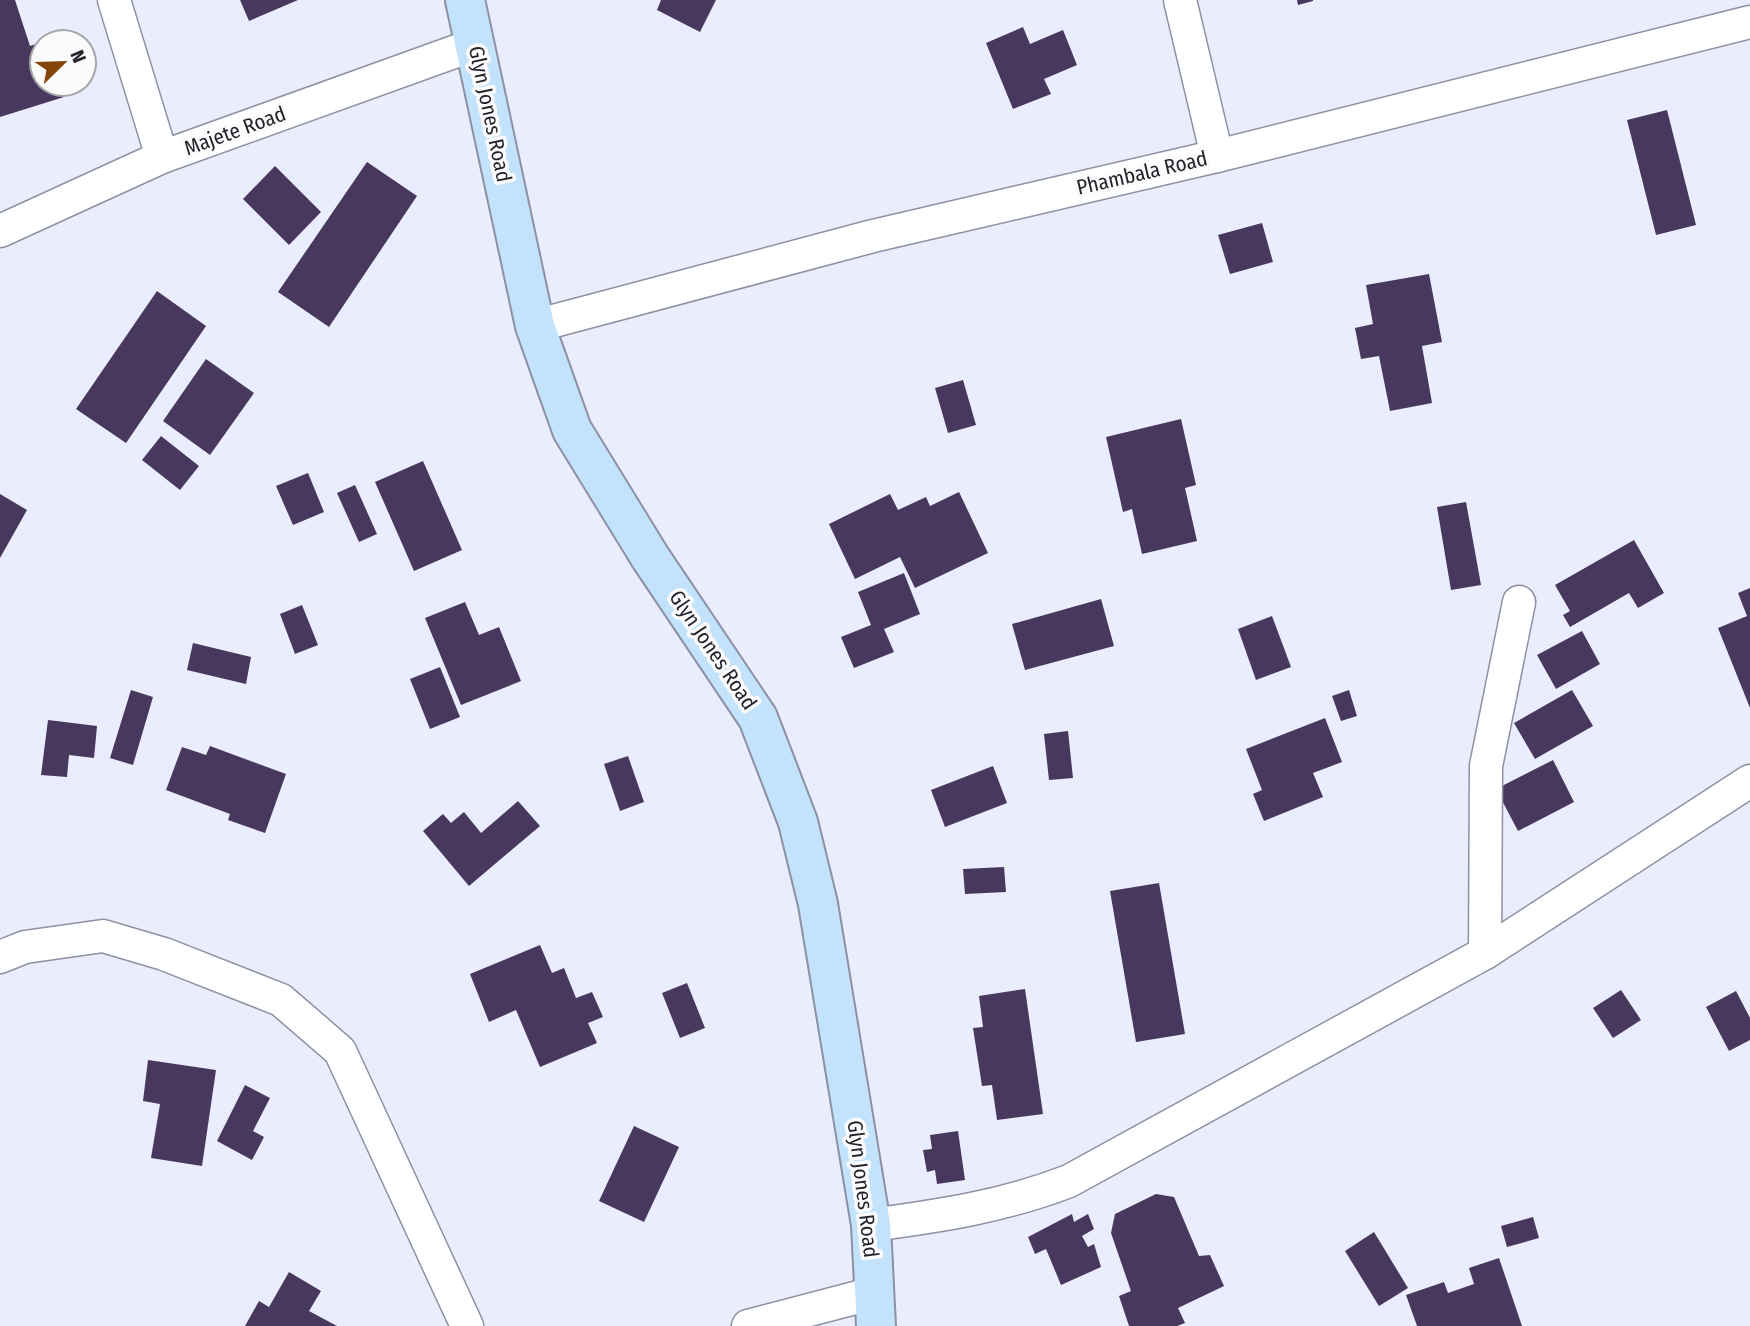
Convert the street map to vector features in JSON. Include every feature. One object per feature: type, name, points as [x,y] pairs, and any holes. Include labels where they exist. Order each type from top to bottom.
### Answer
[{"type":"street","points":[[114,0],[162,157]]},
{"type":"street","name":"Glyn Jones Road","points":[[465,0],[535,326],[572,429],[650,556],[758,718],[793,809],[818,904],[871,1225],[875,1309]]},
{"type":"street","points":[[1181,0],[1217,156]]},
{"type":"street","name":"Phambala Road","points":[[535,326],[873,236],[1217,156],[1750,22]]},
{"type":"street","name":"Majete Road","points":[[0,231],[162,157],[476,44]]},
{"type":"street","points":[[1485,953],[1486,766],[1519,602]]},
{"type":"street","points":[[871,1225],[965,1212],[1032,1195],[1069,1181],[1485,953],[1750,781]]},
{"type":"street","points":[[0,957],[25,947],[103,936],[164,954],[281,1000],[340,1051],[467,1326]]},
{"type":"street","points":[[748,1326],[875,1309]]},
{"type":"building","points":[[0,0],[15,0],[28,40],[28,98],[61,98],[0,117]]},
{"type":"building","points":[[240,0],[298,0],[249,21]]},
{"type":"building","points":[[661,0],[716,0],[700,32],[657,10]]},
{"type":"building","points":[[1297,0],[1313,0],[1313,1],[1298,5]]},
{"type":"building","points":[[1023,27],[1030,44],[1063,30],[1077,65],[1044,79],[1051,94],[1013,109],[986,43]]},
{"type":"building","points":[[1667,110],[1696,225],[1656,235],[1627,120]]},
{"type":"building","points":[[367,162],[417,196],[329,327],[278,292]]},
{"type":"building","points":[[275,166],[321,212],[289,245],[243,199]]},
{"type":"building","points":[[1262,223],[1273,262],[1230,274],[1218,235]]},
{"type":"building","points":[[1429,274],[1442,342],[1422,346],[1432,403],[1390,411],[1379,356],[1361,359],[1355,328],[1373,324],[1366,285]]},
{"type":"building","points":[[157,291],[206,326],[126,443],[76,409]]},
{"type":"building","points":[[206,359],[254,393],[210,455],[163,421]]},
{"type":"building","points":[[963,380],[976,425],[948,433],[935,388]]},
{"type":"building","points":[[1181,419],[1196,485],[1185,488],[1197,541],[1142,554],[1132,509],[1123,512],[1106,437]]},
{"type":"building","points":[[161,436],[199,466],[180,490],[142,460]]},
{"type":"building","points":[[423,461],[462,550],[414,571],[375,482]]},
{"type":"building","points":[[308,473],[324,512],[293,525],[276,486]]},
{"type":"building","points":[[355,485],[377,534],[359,542],[337,493]]},
{"type":"building","points":[[959,492],[988,553],[915,588],[900,557],[855,579],[829,524],[890,494],[898,510],[926,497],[930,506]]},
{"type":"building","points":[[0,494],[27,510],[0,558]]},
{"type":"building","points":[[1466,502],[1481,585],[1451,590],[1437,507]]},
{"type":"building","points":[[1634,540],[1664,593],[1638,608],[1629,593],[1570,627],[1563,615],[1570,611],[1555,585]]},
{"type":"building","points":[[904,573],[920,614],[884,629],[894,652],[854,668],[841,637],[871,625],[858,592]]},
{"type":"building","points":[[1750,588],[1750,708],[1718,628],[1747,616],[1738,593]]},
{"type":"building","points":[[1101,599],[1114,646],[1025,670],[1012,624]]},
{"type":"building","points":[[465,602],[479,635],[499,627],[521,681],[461,705],[425,618]]},
{"type":"building","points":[[302,605],[318,645],[295,654],[280,614]]},
{"type":"building","points":[[1272,616],[1291,667],[1256,680],[1238,629]]},
{"type":"building","points":[[1582,631],[1600,664],[1556,689],[1537,655]]},
{"type":"building","points":[[193,643],[251,657],[246,684],[187,670]]},
{"type":"building","points":[[440,667],[460,717],[430,729],[410,679]]},
{"type":"building","points":[[131,690],[153,697],[133,765],[110,758]]},
{"type":"building","points":[[1349,690],[1357,716],[1341,721],[1332,696]]},
{"type":"building","points":[[1572,690],[1593,726],[1535,759],[1514,723]]},
{"type":"building","points":[[1325,718],[1342,762],[1313,773],[1323,797],[1264,821],[1253,794],[1262,790],[1246,749]]},
{"type":"building","points":[[48,720],[97,726],[94,758],[69,755],[67,777],[41,775]]},
{"type":"building","points":[[1068,731],[1073,778],[1049,780],[1044,734]]},
{"type":"building","points":[[210,746],[286,774],[265,833],[228,820],[230,814],[166,790],[182,747],[206,755]]},
{"type":"building","points":[[628,756],[644,802],[620,811],[604,764]]},
{"type":"building","points":[[1553,760],[1574,802],[1518,831],[1496,789]]},
{"type":"building","points":[[993,766],[1007,803],[945,827],[931,790]]},
{"type":"building","points":[[518,801],[540,826],[469,886],[423,831],[443,814],[451,823],[464,812],[481,833]]},
{"type":"building","points":[[1004,867],[1006,892],[965,894],[963,869]]},
{"type":"building","points":[[1159,883],[1185,1034],[1136,1042],[1110,891]]},
{"type":"building","points":[[540,945],[552,973],[564,968],[576,998],[592,992],[603,1017],[588,1023],[597,1043],[540,1067],[516,1010],[489,1022],[470,974]]},
{"type":"building","points":[[687,983],[705,1028],[680,1038],[662,993]]},
{"type":"building","points":[[1025,989],[1043,1114],[997,1120],[992,1085],[982,1086],[973,1028],[983,1027],[979,996]]},
{"type":"building","points":[[1621,990],[1641,1020],[1613,1038],[1593,1008]]},
{"type":"building","points":[[1736,991],[1750,1018],[1750,1040],[1729,1051],[1706,1007]]},
{"type":"building","points":[[148,1060],[216,1070],[202,1166],[151,1158],[160,1104],[143,1101]]},
{"type":"building","points":[[245,1085],[270,1098],[253,1131],[264,1137],[252,1160],[217,1141]]},
{"type":"building","points":[[634,1126],[679,1147],[644,1222],[599,1201]]},
{"type":"building","points":[[958,1131],[965,1180],[937,1184],[935,1170],[927,1172],[923,1150],[932,1149],[930,1135]]},
{"type":"building","points":[[1156,1194],[1174,1197],[1199,1256],[1210,1255],[1224,1286],[1178,1308],[1185,1323],[1177,1326],[1129,1326],[1119,1296],[1131,1291],[1111,1233],[1115,1214]]},
{"type":"building","points":[[1072,1214],[1074,1222],[1088,1214],[1094,1229],[1082,1236],[1088,1247],[1094,1244],[1101,1267],[1061,1285],[1046,1249],[1035,1254],[1028,1237]]},
{"type":"building","points":[[1533,1217],[1539,1238],[1507,1247],[1501,1226]]},
{"type":"building","points":[[1374,1232],[1408,1288],[1379,1306],[1345,1251]]},
{"type":"building","points":[[1499,1258],[1522,1326],[1417,1326],[1406,1295],[1444,1282],[1448,1293],[1474,1284],[1469,1268]]},
{"type":"building","points":[[289,1272],[321,1291],[309,1311],[337,1326],[245,1326],[259,1301],[269,1307]]}]
